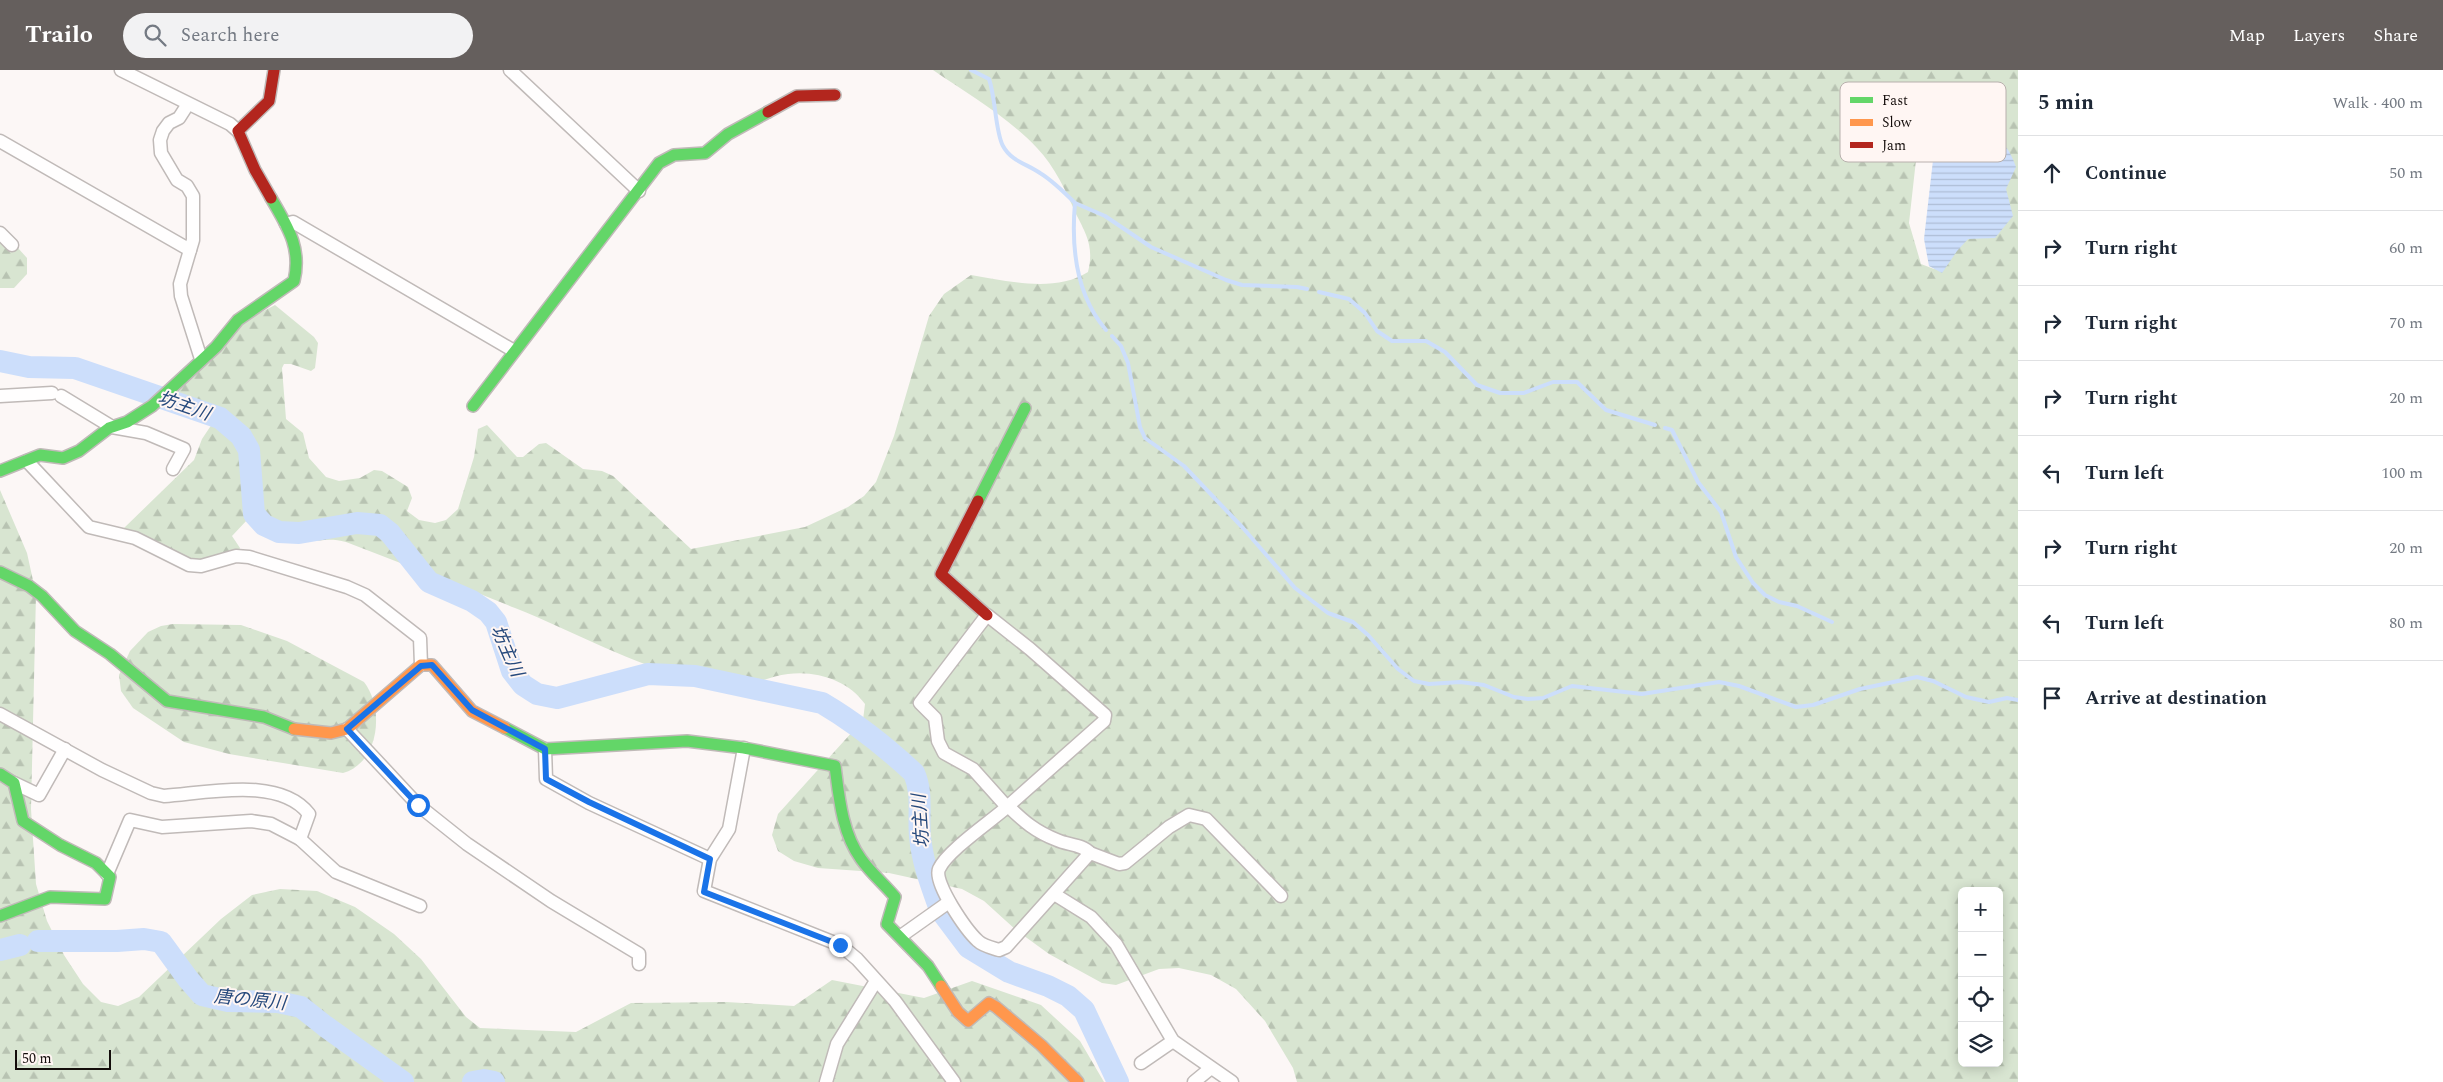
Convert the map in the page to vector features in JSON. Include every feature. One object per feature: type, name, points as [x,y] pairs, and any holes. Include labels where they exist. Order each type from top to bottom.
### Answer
[{"type":"street","points":[[0,471],[40,456],[63,458],[79,451],[112,427],[127,422],[152,406],[216,347],[238,320],[294,281],[297,269],[297,250],[286,224],[256,170],[238,131],[230,124],[121,70]]},
{"type":"street","points":[[238,131],[268,106],[273,89],[274,70]]},
{"type":"street","points":[[510,70],[639,190]]},
{"type":"street","points":[[473,406],[659,162],[674,156],[705,152],[728,134],[797,96],[835,94]]},
{"type":"street","points":[[188,104],[179,118],[169,123],[163,131],[160,140],[161,153],[177,180],[186,186],[193,196],[193,240],[183,270],[180,290],[201,359]]},
{"type":"street","points":[[0,141],[190,250]]},
{"type":"street","points":[[286,224],[293,222],[514,351]]},
{"type":"street","points":[[0,233],[12,245]]},
{"type":"street","points":[[0,396],[56,394],[112,427],[146,433],[184,449],[172,469]]},
{"type":"street","points":[[1024,408],[941,574],[1106,715],[1104,721],[943,863],[938,871],[938,879],[949,902],[979,942],[999,950],[1006,947],[1090,853]]},
{"type":"street","points":[[27,461],[88,527],[135,538],[189,565],[201,566],[236,556],[249,557],[338,584],[365,595],[420,638],[421,666]]},
{"type":"street","points":[[0,572],[35,591],[75,631],[110,654],[167,701],[264,717],[299,731],[331,732],[347,729],[421,666],[432,665],[472,710],[545,749],[687,741],[744,748],[835,766],[850,838],[857,853],[895,897],[887,924],[901,936],[928,966],[958,1012],[968,1021],[990,1003],[1041,1045],[1078,1082]]},
{"type":"street","points":[[987,615],[920,702],[935,718],[938,741],[944,753],[973,769],[1024,823],[1039,832],[1081,847],[1090,853],[1119,864],[1125,863],[1169,827],[1189,815],[1206,818],[1281,896]]},
{"type":"street","points":[[0,714],[151,793],[164,796],[255,790],[280,793],[302,804],[309,814],[300,839]]},
{"type":"street","points":[[347,729],[425,810],[467,844],[551,901],[639,954],[639,964]]},
{"type":"street","points":[[744,748],[728,829],[710,859],[704,892],[840,945],[895,1000],[954,1082]]},
{"type":"street","points":[[0,774],[39,795],[66,749]]},
{"type":"street","points":[[545,749],[546,779],[589,802],[710,859]]},
{"type":"street","points":[[0,916],[50,898],[105,899],[110,877],[96,863],[60,845],[23,821],[14,783]]},
{"type":"street","points":[[107,874],[130,820],[162,827],[251,821],[271,824],[300,839],[336,872],[420,906]]},
{"type":"street","points":[[1054,894],[1091,917],[1116,944],[1157,1010],[1173,1041],[1232,1082]]},
{"type":"street","points":[[901,936],[949,902]]},
{"type":"street","points":[[826,1082],[837,1044],[876,981]]},
{"type":"street","points":[[1141,1064],[1173,1041]]},
{"type":"street","points":[[1194,1082],[1211,1068]]},
{"type":"green space","points":[[933,70],[2018,70],[2018,1082],[1297,1082],[1293,1068],[1265,1021],[1236,989],[1211,975],[1179,968],[1159,969],[1116,985],[1102,983],[1049,954],[1016,930],[984,901],[962,889],[889,873],[818,868],[794,861],[778,851],[772,835],[778,814],[863,720],[865,704],[841,683],[821,676],[799,673],[752,683],[731,685],[672,673],[626,657],[537,617],[346,542],[334,540],[295,541],[267,531],[248,519],[232,536],[240,548],[238,552],[197,560],[123,529],[194,460],[202,439],[212,424],[213,414],[175,400],[173,396],[239,324],[275,305],[314,337],[318,343],[315,368],[311,371],[291,364],[284,364],[282,368],[286,419],[303,433],[309,458],[326,477],[339,481],[360,478],[374,470],[382,471],[408,487],[412,498],[407,511],[419,520],[435,523],[446,520],[458,509],[474,457],[478,429],[487,425],[517,457],[523,457],[539,444],[546,443],[583,469],[602,471],[613,476],[691,549],[805,527],[848,507],[864,496],[876,482],[894,436],[929,316],[944,294],[971,275],[1031,284],[1046,284],[1075,278],[1088,272],[1090,249],[1086,235],[1064,188],[1055,171],[1037,148],[1013,126]],"holes":[[[1840,82],[2006,82],[2006,162],[1973,162],[1967,233],[1934,269],[1921,264],[1909,223],[1916,162],[1840,162]]]},
{"type":"green space","points":[[0,228],[27,258],[27,274],[14,288],[0,288]]},
{"type":"green space","points":[[0,490],[27,553],[36,594],[31,809],[36,884],[47,921],[64,955],[83,984],[101,1002],[118,1006],[139,997],[221,919],[252,895],[280,889],[317,891],[355,907],[394,934],[421,959],[466,1017],[480,1028],[576,1032],[631,1003],[726,1002],[794,1006],[832,980],[924,998],[972,981],[1041,1005],[1080,1041],[1104,1082],[0,1082]]},
{"type":"green space","points":[[173,624],[241,625],[287,641],[364,682],[371,693],[375,706],[376,720],[375,734],[371,747],[364,758],[355,767],[343,773],[229,754],[184,742],[133,708],[121,691],[119,675],[130,651],[148,632],[161,626]]},
{"type":"water","points":[[2006,148],[2016,167],[2006,189],[2013,216],[1995,238],[1968,239],[1942,273],[1929,266],[1924,239],[1933,162],[2006,162]]},
{"type":"waterway","points":[[971,70],[989,79],[998,132],[1006,151],[1015,159],[1049,180],[1075,203],[1074,237],[1078,270],[1088,302],[1106,330]]},
{"type":"waterway","points":[[1075,203],[1105,216],[1151,247],[1226,280],[1242,285],[1307,289]]},
{"type":"waterway","points":[[1319,292],[1349,299],[1365,313],[1377,331],[1392,341],[1426,341],[1445,352],[1477,385],[1500,393],[1524,393],[1553,382],[1577,382],[1606,410],[1655,425]]},
{"type":"waterway","points":[[1112,336],[1121,346],[1128,363],[1140,427],[1145,438],[1184,466],[1243,528],[1295,588],[1328,613],[1353,622],[1368,635],[1398,669],[1414,681],[1429,684],[1460,682],[1484,685],[1514,697],[1528,699],[1543,698],[1572,686],[1642,694],[1719,682],[1739,686],[1796,707],[1813,705],[1860,689],[1917,677],[1933,681],[1966,697],[1989,702],[2007,698],[2018,700]]},
{"type":"waterway","name":"坊主川","points":[[0,361],[29,367],[75,368],[220,418],[241,436],[249,450],[254,514],[264,525],[279,532],[299,533],[357,523],[380,525],[390,533],[429,582],[472,601],[488,612],[496,622],[512,671],[523,685],[537,694],[557,698],[648,674],[695,676],[822,703],[870,736],[914,773],[919,796],[921,845],[929,879],[938,904]]},
{"type":"waterway","points":[[1665,428],[1672,430],[1698,482],[1721,512],[1736,557],[1753,583],[1765,595],[1779,602],[1797,606],[1832,622]]},
{"type":"waterway","name":"坊主川","points":[[944,915],[968,947],[1009,972],[1048,986],[1068,996],[1084,1010],[1118,1082]]},
{"type":"waterway","name":"唐の原川","points":[[38,941],[144,939],[161,942],[202,995],[228,1001],[278,1002],[301,1007],[403,1082]]},
{"type":"waterway","name":"唐の原川","points":[[0,950],[20,945]]},
{"type":"waterway","name":"唐の原川","points":[[473,1082],[484,1080],[494,1082]]},
{"type":"traffic: fast","points":[[473,406],[659,163],[674,155],[705,153],[728,134],[768,112]]},
{"type":"traffic: fast","points":[[0,471],[40,455],[63,458],[79,451],[109,428],[127,422],[152,406],[216,347],[238,320],[294,281],[296,258],[292,237],[271,198]]},
{"type":"traffic: fast","points":[[978,501],[1025,408]]},
{"type":"traffic: fast","points":[[0,572],[29,586],[42,596],[75,631],[110,654],[167,701],[264,717],[294,729]]},
{"type":"traffic: fast","points":[[505,728],[545,749],[687,741],[744,748],[835,766],[842,814],[849,838],[865,864],[895,897],[887,924],[928,966],[941,986]]},
{"type":"traffic: fast","points":[[0,774],[14,783],[23,821],[60,845],[96,863],[110,877],[105,899],[50,897],[0,916]]},
{"type":"traffic: slow","points":[[294,729],[331,733],[347,729],[421,665],[432,665],[472,711],[505,728]]},
{"type":"traffic: slow","points":[[941,986],[958,1012],[968,1021],[989,1003],[996,1007],[1041,1045],[1078,1082]]},
{"type":"traffic: jam","points":[[271,198],[255,170],[238,131],[269,101],[274,70]]},
{"type":"traffic: jam","points":[[768,112],[797,96],[835,95]]},
{"type":"traffic: jam","points":[[978,501],[941,574],[987,615]]},
{"type":"route","points":[[418,805],[347,729],[421,666],[432,665],[466,706],[536,746],[545,749],[546,779],[589,802],[710,859],[704,892],[840,945]]}]
